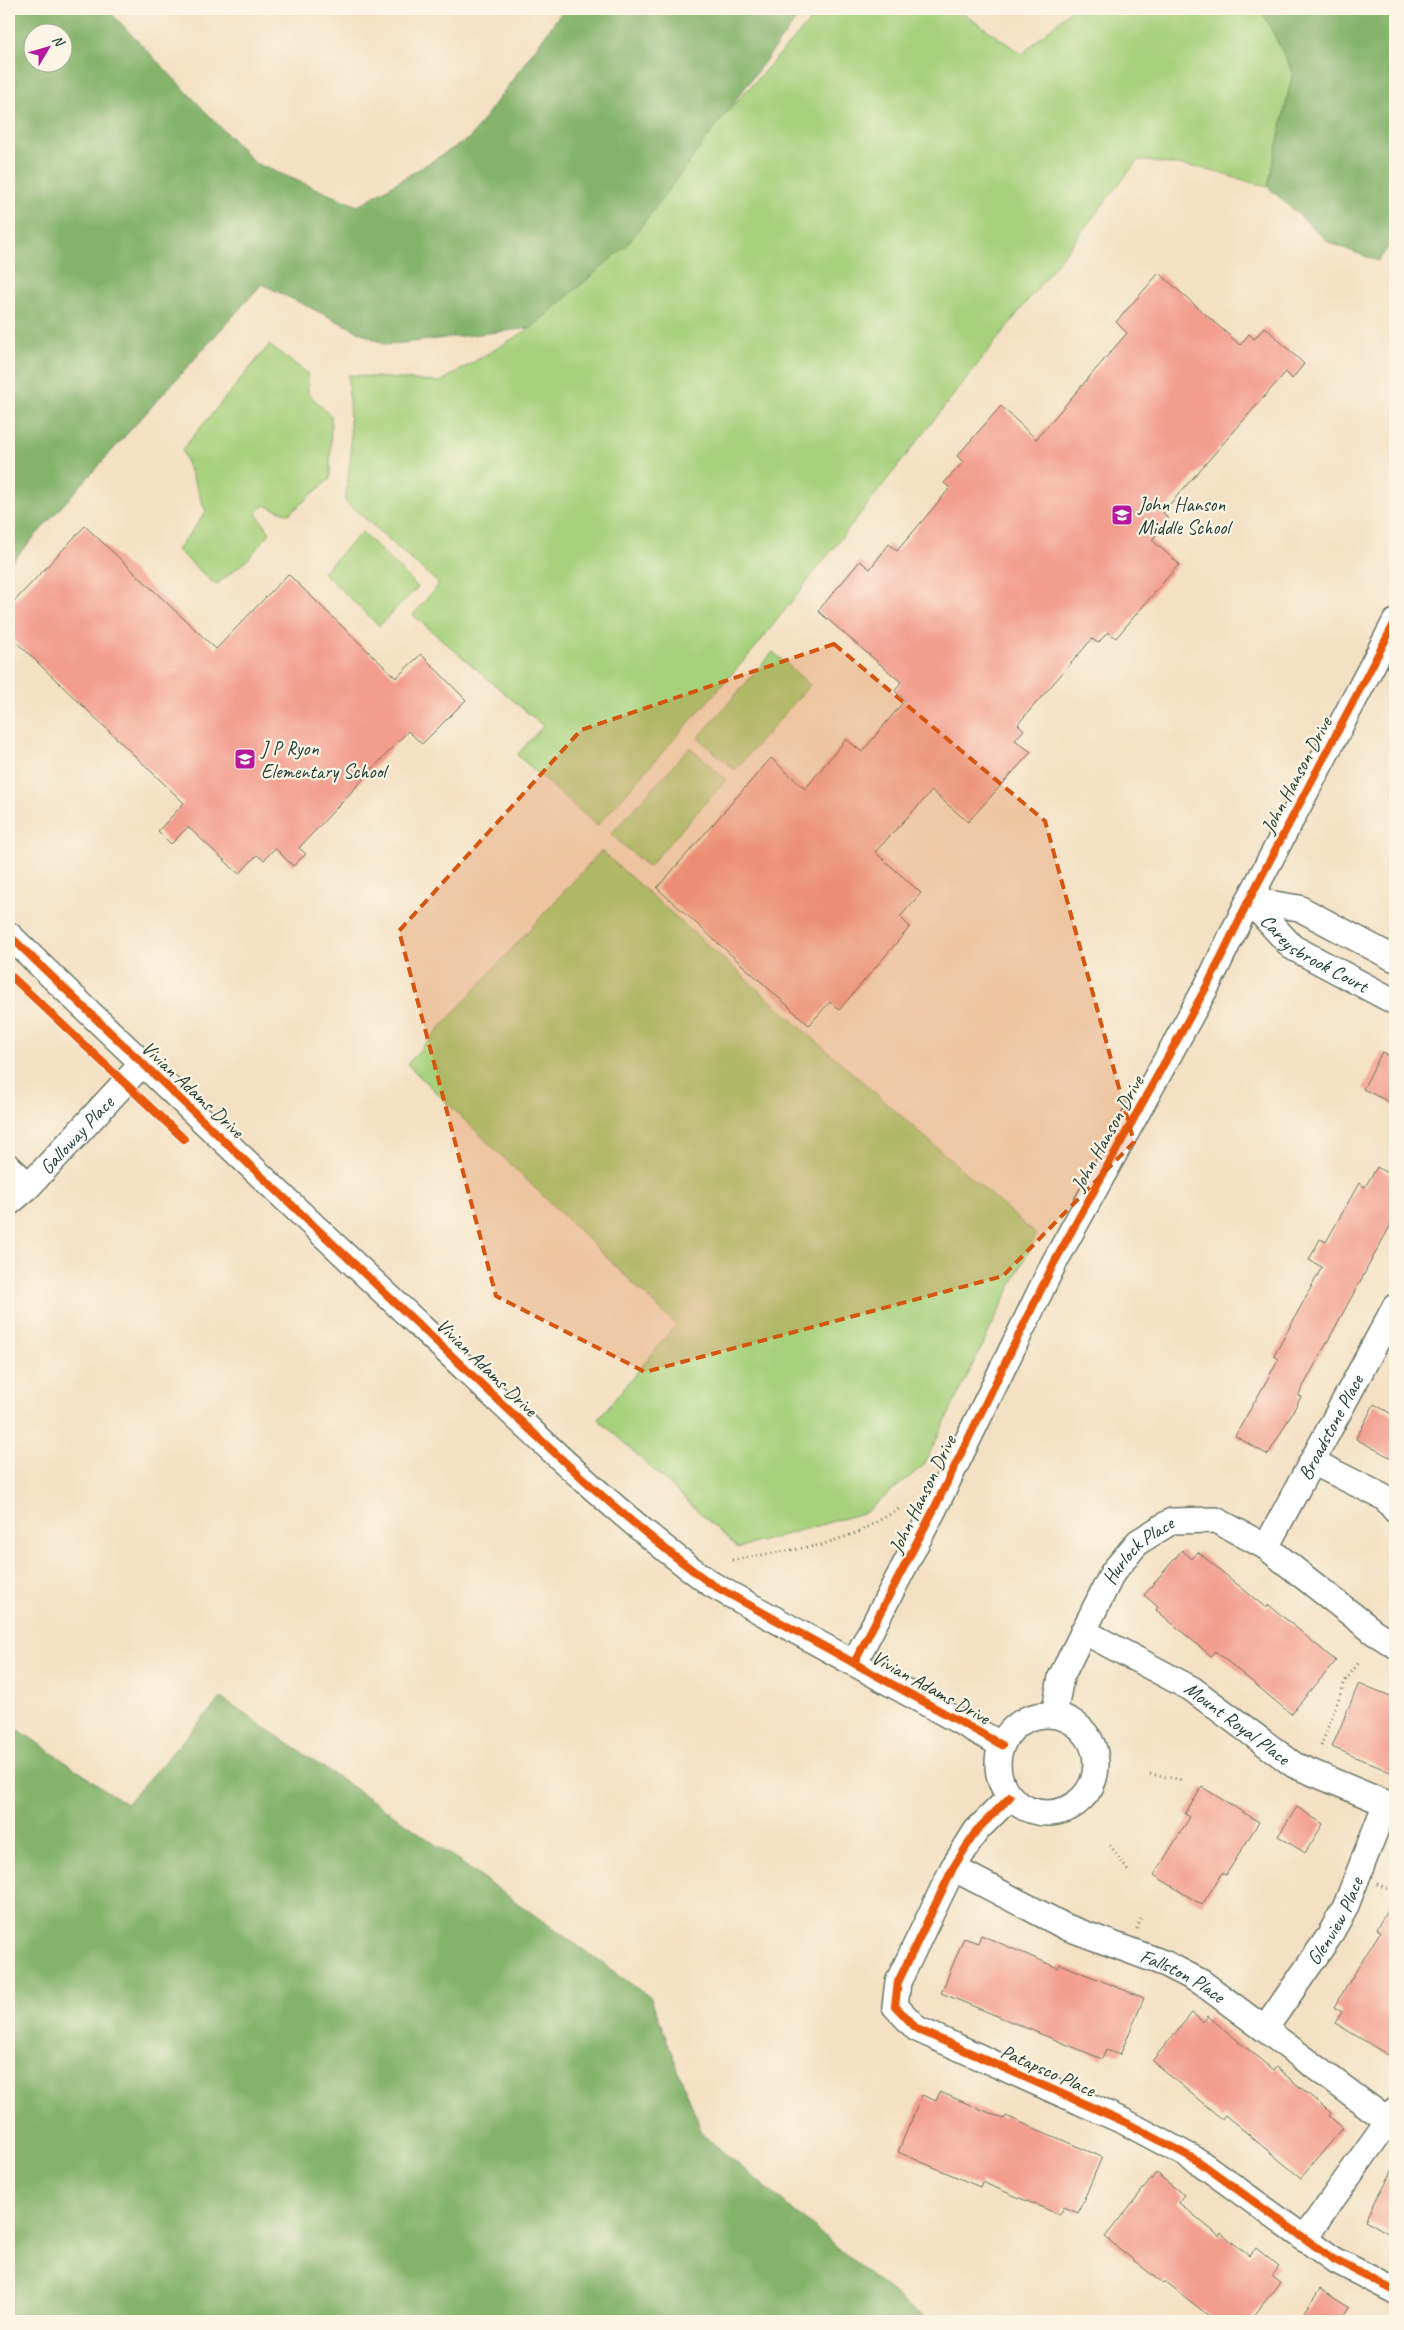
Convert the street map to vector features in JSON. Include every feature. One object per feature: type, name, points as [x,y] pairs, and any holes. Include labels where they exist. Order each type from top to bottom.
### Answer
[{"type":"street","name":"John Hanson Drive","points":[[854,1663],[933,1511],[1054,1263],[1208,984],[1248,900],[1395,622]]},
{"type":"street","name":"Careysbrook Court","points":[[1248,900],[1299,908],[1395,959]]},
{"type":"street","name":"Careysbrook Court","points":[[1248,900],[1292,947],[1395,1002]]},
{"type":"street","name":"Vivian Adams Drive","points":[[9,935],[142,1064],[580,1478],[679,1560],[711,1584],[1002,1745]]},
{"type":"street","name":"Galloway Place","points":[[9,1203],[29,1186],[142,1064]]},
{"type":"street","points":[[9,1167],[29,1186]]},
{"type":"street","name":"Broadstone Place","points":[[1266,1546],[1395,1307]]},
{"type":"street","points":[[1313,1462],[1385,1498],[1395,1510]]},
{"type":"street","name":"Hurlock Place","points":[[1054,1715],[1061,1677],[1113,1572],[1138,1542],[1172,1521],[1216,1520],[1266,1546],[1374,1632],[1395,1645]]},
{"type":"street","name":"Mount Royal Place","points":[[1083,1631],[1192,1689],[1294,1765],[1391,1805]]},
{"type":"street","points":[[1054,1715],[1076,1724],[1091,1742],[1096,1757],[1096,1772],[1091,1787],[1082,1799],[1070,1808],[1056,1813],[1030,1811],[1010,1797],[1002,1785],[998,1772],[998,1758],[1002,1745],[1010,1731],[1023,1721],[1038,1716],[1054,1715]]},
{"type":"street","name":"Patapsco Place","points":[[1010,1797],[976,1831],[953,1868],[898,1982],[895,2006],[916,2029],[1125,2122],[1198,2161],[1333,2259],[1395,2291]]},
{"type":"street","name":"Glenview Place","points":[[1265,2029],[1328,1938],[1345,1908],[1391,1805]]},
{"type":"street","name":"Fallston Place","points":[[953,1868],[1066,1926],[1166,1964],[1201,1982],[1265,2029],[1392,2116]]},
{"type":"street","points":[[1304,2239],[1392,2116]]},
{"type":"path","points":[[732,1560],[821,1545],[859,1532],[899,1509]]},
{"type":"path","points":[[1321,1746],[1345,1681],[1360,1661]]},
{"type":"path","points":[[1150,1774],[1183,1780]]},
{"type":"path","points":[[1110,1845],[1128,1871]]},
{"type":"highlighted area","points":[[834,644],[1045,821],[1134,1142],[1003,1276],[645,1372],[496,1296],[399,931],[581,730]]},
{"type":"green space","points":[[9,9],[107,9],[255,163],[358,206],[470,138],[564,9],[804,9],[627,245],[531,328],[386,345],[262,284],[9,565]]},
{"type":"green space","points":[[821,9],[957,9],[1022,54],[1072,9],[1261,9],[1293,72],[1268,187],[1201,168],[1138,160],[755,648],[597,826],[517,755],[543,726],[413,615],[439,584],[345,501],[351,452],[348,375],[440,382],[531,328]]},
{"type":"green space","points":[[1261,9],[1395,9],[1395,239],[1378,261],[1330,243],[1268,187],[1293,72]]},
{"type":"green space","points":[[269,345],[307,373],[308,393],[331,416],[330,479],[289,514],[264,505],[256,513],[270,533],[247,560],[216,585],[177,550],[206,512],[182,450]]},
{"type":"green space","points":[[362,532],[418,587],[379,626],[323,572]]},
{"type":"green space","points":[[773,652],[810,685],[735,770],[698,738]]},
{"type":"green space","points":[[690,747],[726,780],[648,867],[611,834]]},
{"type":"green space","points":[[601,851],[1036,1235],[924,1465],[866,1512],[738,1548],[598,1419],[676,1325],[407,1064]]},
{"type":"green space","points":[[221,1698],[401,1820],[651,1998],[703,2135],[904,2303],[930,2321],[9,2321],[9,1723],[126,1804]]},
{"type":"building","points":[[1159,273],[1240,345],[1249,334],[1254,339],[1265,327],[1304,364],[1292,379],[1286,372],[1163,512],[1168,519],[1152,540],[1179,564],[1116,638],[1108,632],[1098,643],[1092,639],[1018,724],[1024,730],[1015,740],[1031,752],[968,822],[932,791],[875,852],[921,893],[900,917],[910,927],[839,1010],[830,1002],[809,1025],[657,888],[771,758],[805,789],[846,739],[862,752],[905,700],[895,691],[901,682],[818,611],[860,561],[870,569],[889,544],[897,551],[950,488],[944,483],[963,462],[957,456],[1001,406],[1036,439],[1127,333],[1116,322]]},
{"type":"building","points":[[85,526],[216,649],[288,574],[396,678],[421,654],[466,700],[422,744],[408,731],[299,848],[306,854],[293,866],[275,848],[264,860],[257,855],[239,874],[188,827],[171,844],[158,831],[184,803],[9,635],[9,607]]},
{"type":"building","points":[[1382,1052],[1395,1059],[1395,1105],[1363,1089]]},
{"type":"building","points":[[1377,1167],[1395,1178],[1395,1217],[1298,1396],[1301,1397],[1268,1455],[1235,1436],[1279,1359],[1274,1356],[1322,1267],[1309,1260],[1320,1239],[1326,1242],[1359,1183],[1365,1187]]},
{"type":"building","points":[[1374,1404],[1395,1416],[1395,1460],[1356,1439]]},
{"type":"building","points":[[1182,1550],[1192,1559],[1198,1552],[1266,1608],[1269,1605],[1336,1661],[1291,1714],[1215,1651],[1211,1656],[1156,1610],[1158,1607],[1144,1595]]},
{"type":"building","points":[[1359,1683],[1395,1698],[1395,1774],[1332,1747]]},
{"type":"building","points":[[1202,1787],[1259,1822],[1226,1875],[1222,1873],[1202,1905],[1154,1875],[1190,1817],[1185,1814]]},
{"type":"building","points":[[1297,1807],[1323,1824],[1305,1853],[1278,1836]]},
{"type":"building","points":[[1395,1898],[1395,2043],[1388,2055],[1335,2023],[1342,2012],[1334,2007],[1380,1932],[1376,1929]]},
{"type":"building","points":[[981,1935],[1058,1968],[1060,1964],[1144,1998],[1120,2055],[1106,2050],[1102,2059],[941,1993],[964,1938],[978,1943]]},
{"type":"building","points":[[1192,2013],[1203,2022],[1208,2016],[1273,2070],[1276,2067],[1331,2113],[1329,2116],[1343,2128],[1301,2178],[1225,2115],[1222,2119],[1152,2061]]},
{"type":"building","points":[[940,2092],[1004,2119],[1006,2116],[1102,2157],[1078,2213],[1064,2207],[1060,2215],[982,2182],[980,2187],[898,2152],[922,2095],[936,2101]]},
{"type":"building","points":[[1395,2166],[1395,2237],[1365,2220]]},
{"type":"building","points":[[1156,2173],[1184,2195],[1178,2202],[1219,2236],[1221,2233],[1249,2256],[1256,2248],[1279,2267],[1272,2276],[1280,2282],[1250,2321],[1215,2321],[1165,2281],[1163,2284],[1105,2237]]},
{"type":"building","points":[[1320,2289],[1350,2308],[1341,2321],[1299,2321]]},
{"type":"cycle path","points":[[854,1663],[933,1511],[1054,1263],[1208,984],[1249,900],[1395,622]]},
{"type":"cycle path","points":[[9,935],[111,1034],[526,1426],[635,1524],[711,1584],[1002,1745]]},
{"type":"cycle path","points":[[9,974],[184,1139]]},
{"type":"cycle path","points":[[1010,1797],[976,1831],[953,1868],[898,1982],[895,2006],[917,2029],[1125,2122],[1198,2161],[1333,2259],[1395,2291]]},
{"type":"place","name":"John Hanson Middle School","points":[[1122,515]]},
{"type":"place","name":"J P Ryon Elementary School","points":[[245,759]]}]
